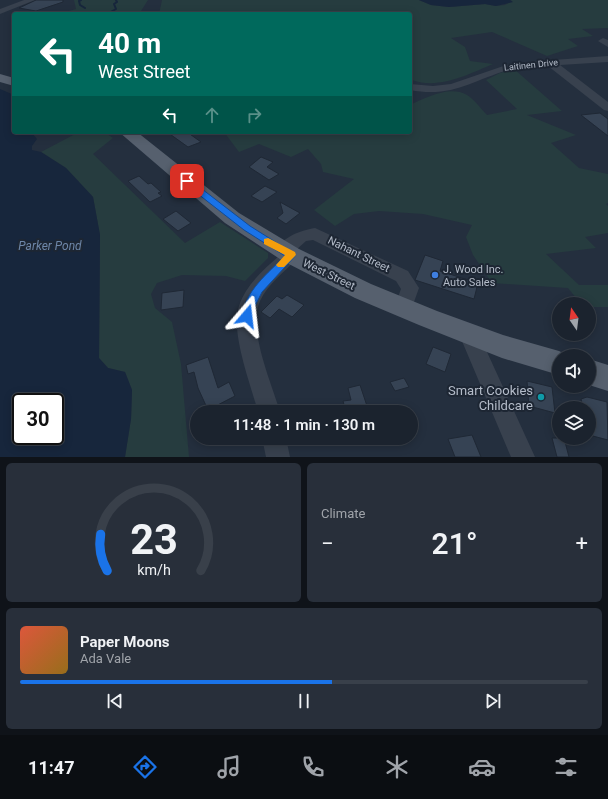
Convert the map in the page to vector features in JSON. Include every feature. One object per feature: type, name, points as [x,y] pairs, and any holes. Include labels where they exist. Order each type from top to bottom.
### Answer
[{"type":"main road","points":[[0,78],[12,81]]},
{"type":"main road","name":"West Street","points":[[129,134],[232,218],[287,253],[403,308],[502,346],[552,361]]},
{"type":"main road","points":[[596,374],[608,378]]},
{"type":"street","points":[[0,12],[31,0]]},
{"type":"street","name":"Laitinen Drive","points":[[412,87],[446,88],[464,84],[496,69],[549,62],[608,58]]},
{"type":"street","points":[[549,62],[608,108]]},
{"type":"street","name":"Nahant Street","points":[[287,253],[302,236],[315,234],[390,269],[402,276],[410,288],[403,308]]},
{"type":"street","points":[[267,405],[248,335],[248,307],[265,281],[287,253]]},
{"type":"street","points":[[469,334],[523,457]]},
{"type":"street","points":[[275,445],[278,457]]},
{"type":"green space","points":[[74,0],[148,0],[141,11],[65,12],[76,9]]},
{"type":"green space","points":[[162,0],[419,0],[431,5],[449,7],[485,4],[496,6],[505,5],[512,1],[510,0],[608,0],[608,28],[582,29],[593,36],[568,39],[578,46],[547,56],[492,32],[451,38],[465,47],[470,61],[493,64],[453,80],[431,83],[412,80],[412,12],[159,12]]},
{"type":"green space","points":[[514,69],[562,111],[527,115],[576,135],[551,143],[579,168],[608,174],[608,203],[606,204],[608,206],[608,233],[585,237],[596,248],[546,254],[579,285],[608,285],[608,307],[596,307],[596,297],[575,297],[568,288],[492,283],[473,255],[466,237],[472,225],[423,214],[379,211],[354,214],[335,226],[314,210],[354,179],[323,172],[321,164],[308,149],[291,157],[259,144],[239,152],[226,134],[412,134],[412,104],[430,96],[453,91],[460,92],[470,97],[487,115],[517,109],[486,80],[500,73]]},
{"type":"green space","points":[[75,134],[107,134],[113,138],[93,154],[185,243],[220,222],[268,253],[268,258],[245,281],[226,276],[182,275],[157,283],[151,294],[155,308],[172,322],[181,364],[189,457],[125,457],[131,419],[132,390],[125,372],[108,368],[99,358],[100,235],[93,197],[66,168],[41,152]]},
{"type":"water","points":[[419,0],[510,0],[513,2],[496,6],[485,4],[449,7],[431,5]]},
{"type":"water","name":"Parker Pond","points":[[0,89],[12,94],[12,134],[33,134],[37,139],[32,146],[32,150],[41,152],[66,168],[93,197],[100,235],[99,358],[108,368],[125,372],[132,390],[131,419],[125,457],[0,457]]},
{"type":"building","points":[[36,0],[63,0],[63,2],[36,11],[19,8]]},
{"type":"building","points":[[600,113],[608,119],[608,136],[581,115]]},
{"type":"building","points":[[170,134],[190,134],[201,142],[188,147]]},
{"type":"building","points":[[261,157],[273,162],[267,167],[279,174],[269,180],[249,167]]},
{"type":"building","points":[[139,176],[148,184],[151,183],[161,192],[158,193],[162,196],[150,202],[128,181]]},
{"type":"building","points":[[265,186],[277,192],[262,202],[251,196]]},
{"type":"building","points":[[280,202],[300,213],[286,224],[277,218],[283,213]]},
{"type":"building","points":[[176,211],[191,223],[178,231],[163,219]]},
{"type":"building","name":"J. Wood Inc. Auto Sales","points":[[425,255],[443,261],[440,271],[478,283],[474,299],[415,280]]},
{"type":"building","points":[[184,290],[183,307],[161,310],[162,293]]},
{"type":"building","points":[[287,295],[304,305],[292,317],[279,309],[270,318],[261,312],[277,296],[282,299]]},
{"type":"building","points":[[433,347],[451,354],[445,372],[426,364]]},
{"type":"building","points":[[208,357],[218,388],[229,382],[235,396],[218,405],[206,405],[198,388],[194,372],[188,374],[186,365]]},
{"type":"building","points":[[404,378],[409,387],[395,391],[390,382]]},
{"type":"building","name":"Smart Cookies Childcare","points":[[527,381],[552,387],[554,401],[552,401],[552,412],[529,406]]},
{"type":"building","points":[[360,385],[367,405],[344,405],[343,401],[351,400],[348,388]]},
{"type":"building","points":[[587,397],[607,402],[608,440],[596,437],[596,401],[581,401],[581,399]]},
{"type":"building","points":[[472,435],[481,457],[455,457],[448,439]]},
{"type":"building","points":[[554,445],[566,445],[569,457],[557,457]]},
{"type":"waterway","points":[[81,0],[79,1],[80,5],[85,8]]},
{"type":"waterway","points":[[111,12],[116,9],[114,4],[117,2],[116,0]]},
{"type":"slow traffic","points":[[268,242],[291,255],[281,265]]},
{"type":"place","name":"J. Wood Inc. Auto Sales","points":[[435,275]]},
{"type":"place","name":"Smart Cookies Childcare","points":[[541,397]]},
{"type":"route","points":[[187,181],[219,208],[247,228],[291,255],[273,272],[252,298],[248,307],[247,316]]}]
